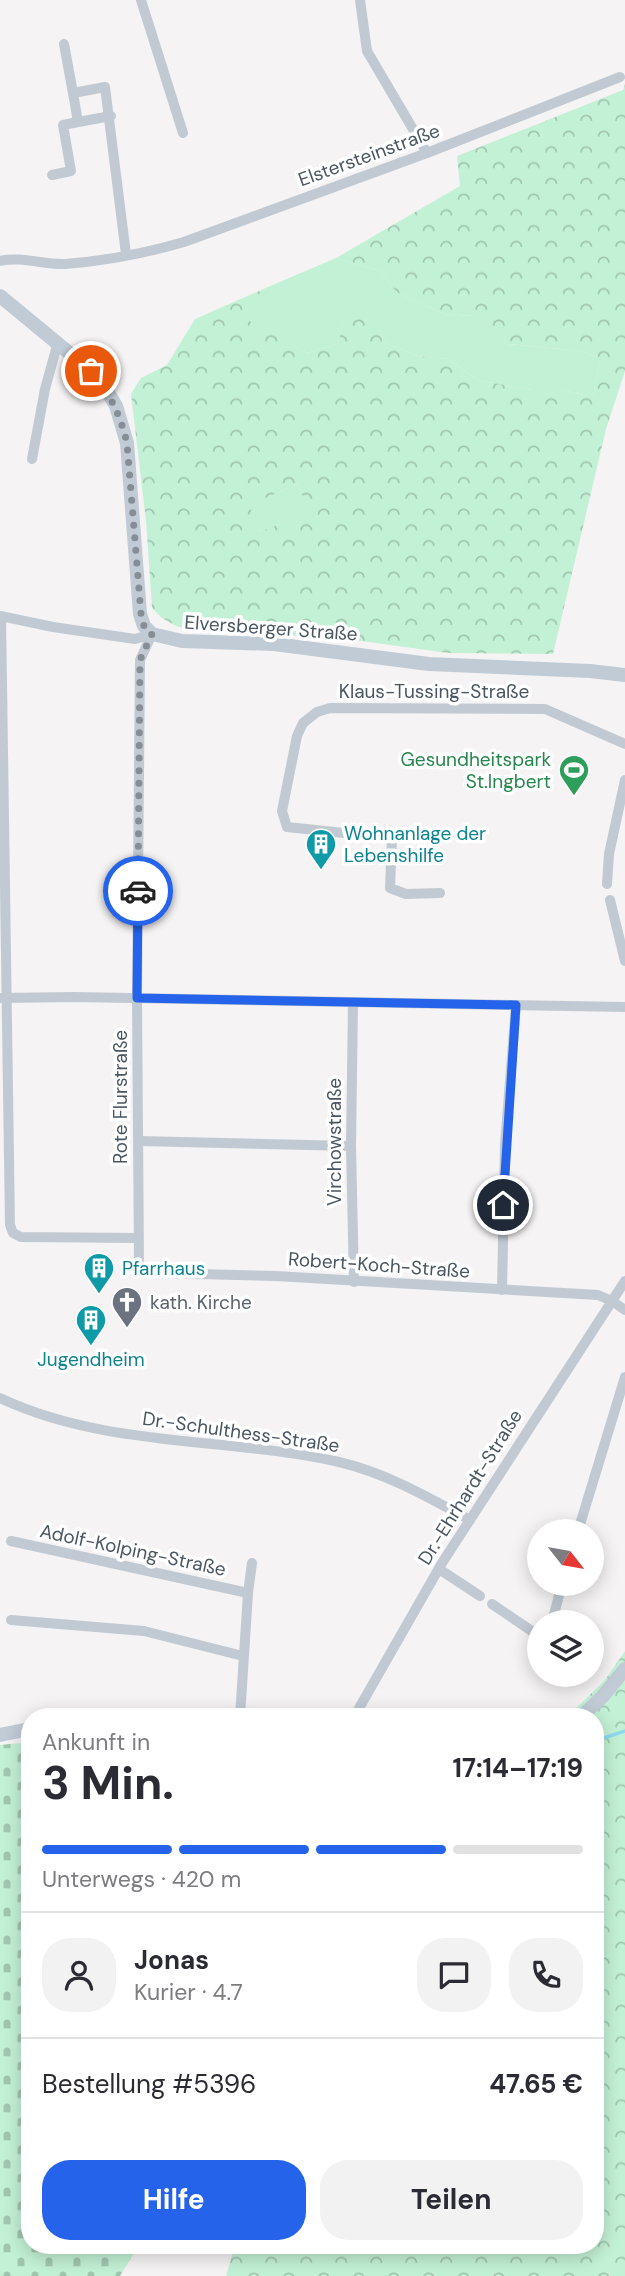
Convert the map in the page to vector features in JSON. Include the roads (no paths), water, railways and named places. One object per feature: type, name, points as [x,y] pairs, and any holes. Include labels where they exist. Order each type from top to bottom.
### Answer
[{"type":"main road","points":[[1,299],[91,371],[116,406],[127,443],[141,614],[144,626],[152,634]]},
{"type":"main road","name":"Elversberger Straße","points":[[152,634],[181,641],[274,644],[429,664],[625,675]]},
{"type":"main road","points":[[590,1708],[625,1669]]},
{"type":"main road","points":[[0,1735],[21,1731]]},
{"type":"street","points":[[141,0],[183,134]]},
{"type":"street","points":[[360,0],[367,51],[426,153]]},
{"type":"street","points":[[64,44],[78,122]]},
{"type":"street","name":"Elstersteinstraße","points":[[0,261],[65,264],[170,246],[426,153],[620,77]]},
{"type":"street","points":[[73,93],[105,87],[111,116],[126,254]]},
{"type":"street","points":[[52,174],[71,171],[63,125],[111,116]]},
{"type":"street","points":[[32,459],[58,342]]},
{"type":"street","points":[[138,1238],[21,1237],[13,1233],[10,1225],[4,1171],[1,616],[135,639],[152,634]]},
{"type":"street","name":"Rote Flurstraße","points":[[143,1268],[139,1263],[138,1238],[140,660],[152,634]]},
{"type":"street","name":"Klaus-Tussing-Straße","points":[[440,893],[406,894],[390,888],[392,838],[287,827],[282,811],[297,736],[303,723],[317,712],[330,708],[545,709],[625,744]]},
{"type":"street","points":[[607,884],[610,854],[625,780]]},
{"type":"street","points":[[610,900],[625,961]]},
{"type":"street","points":[[4,998],[625,1007]]},
{"type":"street","name":"Virchowstraße","points":[[353,1002],[351,1146],[354,1282]]},
{"type":"street","points":[[502,1290],[505,1145],[516,1005]]},
{"type":"street","points":[[138,1141],[351,1146]]},
{"type":"street","name":"Robert-Koch-Straße","points":[[143,1268],[159,1273],[276,1276],[598,1295],[612,1301]]},
{"type":"street","name":"Dr.-Ehrhardt-Straße","points":[[359,1708],[439,1569],[625,1281]]},
{"type":"street","points":[[612,1301],[625,1310]]},
{"type":"street","points":[[582,1519],[625,1377]]},
{"type":"street","name":"Dr.-Schulthess-Straße","points":[[0,1398],[48,1417],[114,1432],[310,1457],[348,1465],[385,1476],[470,1520]]},
{"type":"street","name":"Adolf-Kolping-Straße","points":[[11,1541],[248,1593]]},
{"type":"street","points":[[240,1708],[252,1563]]},
{"type":"street","points":[[439,1569],[480,1596]]},
{"type":"street","points":[[492,1604],[527,1628]]},
{"type":"street","points":[[11,1620],[144,1631],[243,1656]]},
{"type":"waterway","points":[[604,1738],[625,1731]]},
{"type":"place","name":"Gesundheitspark St.Ingbert","points":[[574,797]]},
{"type":"place","name":"Wohnanlage der Lebenshilfe","points":[[321,871]]},
{"type":"place","name":"Pfarrhaus","points":[[99,1295]]},
{"type":"place","name":"kath. Kirche","points":[[127,1329]]},
{"type":"place","name":"Jugendheim","points":[[91,1347]]}]
